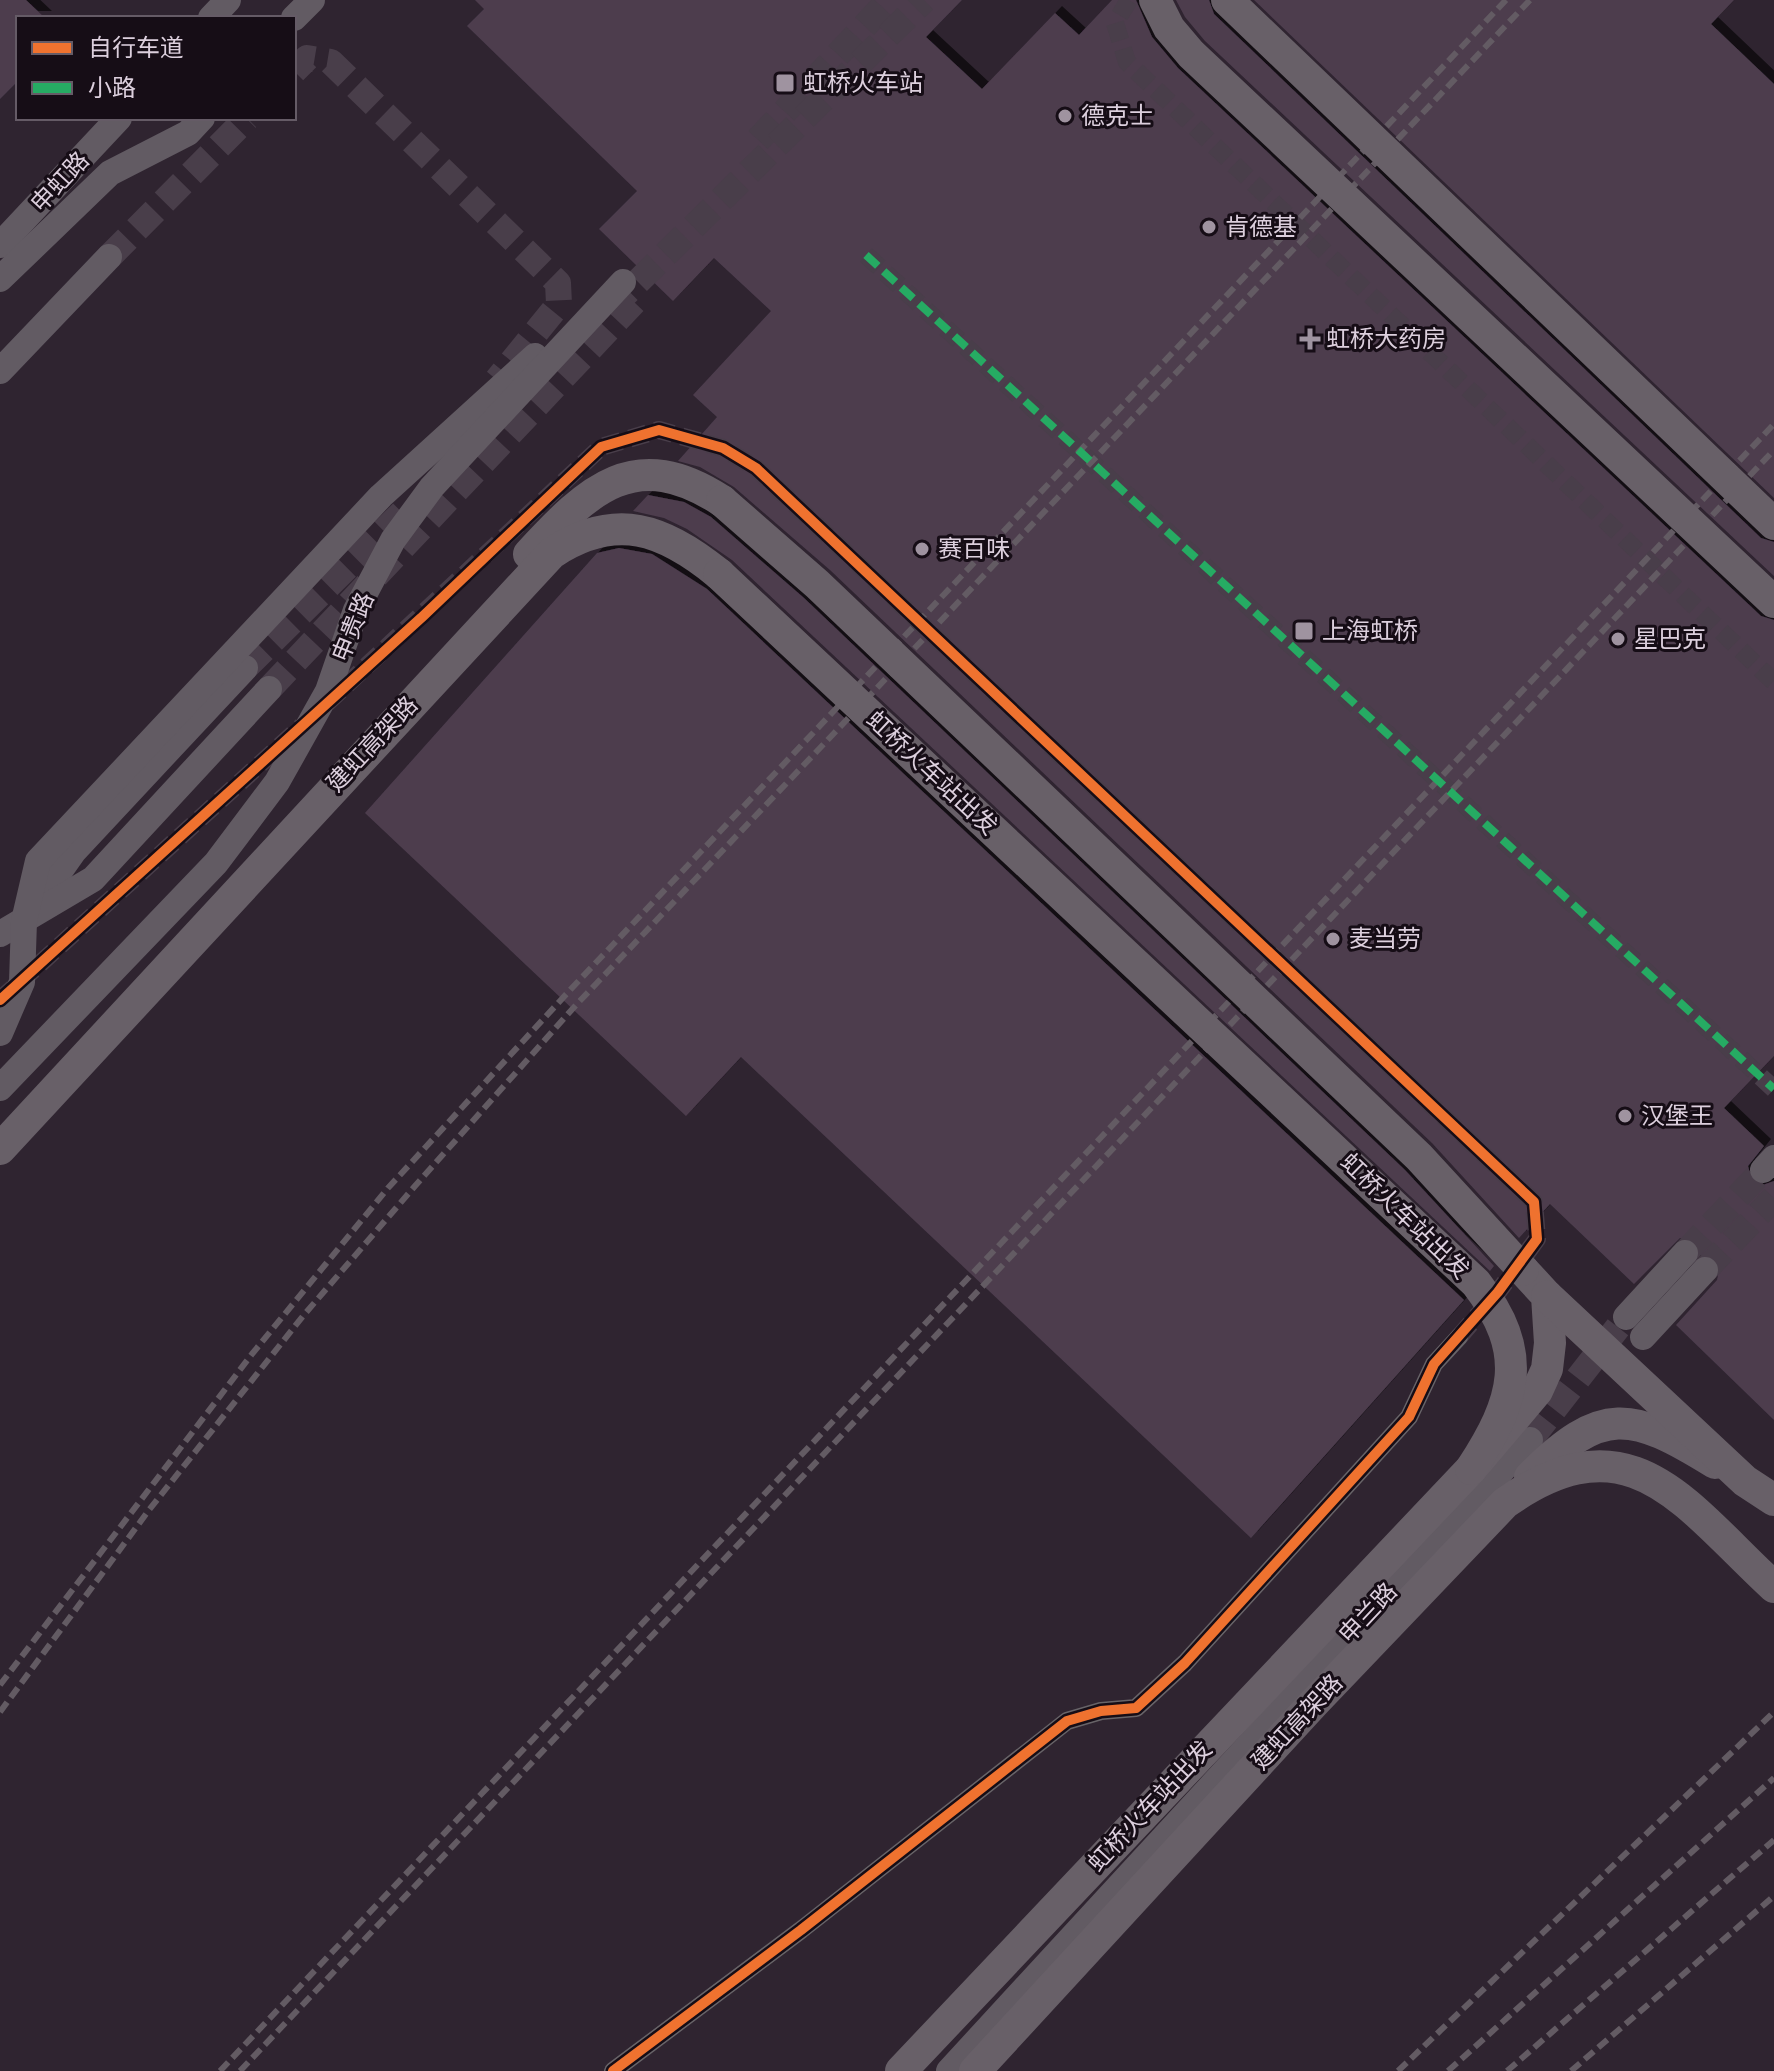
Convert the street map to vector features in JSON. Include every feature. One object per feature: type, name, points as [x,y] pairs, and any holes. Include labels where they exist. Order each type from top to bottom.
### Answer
[{"type":"highway","points":[[1155,0],[1169,28],[1191,54],[1774,602]]},
{"type":"highway","points":[[1227,0],[1774,524]]},
{"type":"highway","points":[[498,608],[519,564],[583,498],[612,481],[637,474],[668,475],[696,485],[722,501],[817,584],[1419,1157],[1547,1296],[1745,1481]]},
{"type":"highway","name":"建虹高架路","points":[[68,1074],[552,553],[593,531],[634,530],[673,540],[719,574]]},
{"type":"highway","name":"虹桥火车站出发","points":[[719,574],[1476,1283],[1495,1308],[1507,1334],[1512,1361],[1505,1412],[1471,1469],[901,2071]]},
{"type":"highway","points":[[0,1131],[68,1074]]},
{"type":"highway","points":[[0,1149],[68,1074]]},
{"type":"highway","points":[[1471,1469],[1537,1391],[1547,1369],[1550,1343],[1547,1296]]},
{"type":"highway","points":[[1505,1503],[1575,1436],[1614,1422],[1639,1426],[1681,1442],[1774,1500]]},
{"type":"highway","name":"建虹高架路","points":[[975,2071],[1313,1704],[1505,1503],[1535,1482],[1589,1464],[1639,1472],[1664,1485],[1774,1587]]},
{"type":"street","points":[[213,16],[228,0]]},
{"type":"street","points":[[296,16],[312,0]]},
{"type":"street","name":"申虹路","points":[[0,245],[117,120]]},
{"type":"street","points":[[0,279],[110,173],[188,133],[200,120]]},
{"type":"street","points":[[0,226],[36,207]]},
{"type":"street","points":[[0,371],[109,257]]},
{"type":"street","name":"申贵路","points":[[0,1088],[216,863],[277,782],[321,704],[356,610],[393,540],[432,487],[623,282],[493,391],[381,496],[91,804],[38,861],[24,921]]},
{"type":"street","points":[[0,1033],[22,982],[24,921],[74,851],[245,668]]},
{"type":"street","points":[[0,934],[93,879],[269,689]]},
{"type":"street","points":[[1635,1327],[1695,1262]]},
{"type":"street","points":[[613,2071],[801,1930],[1067,1721],[1101,1711],[1136,1708],[1185,1663],[1409,1417],[1434,1364],[1459,1337]]},
{"type":"street","name":"申兰路","points":[[949,2071],[1185,1810],[1530,1440]]},
{"type":"building","points":[[0,0],[26,0],[43,16],[16,16],[16,83],[0,99]]},
{"type":"building","points":[[475,0],[962,0],[926,37],[982,89],[1055,13],[1079,35],[1112,0],[1136,0],[1152,37],[1178,68],[1761,616],[1774,620],[1774,1056],[1724,1108],[1764,1146],[1748,1166],[1752,1181],[1760,1186],[1774,1181],[1774,1420],[1676,1325],[1717,1280],[1720,1266],[1715,1258],[1701,1255],[1695,1241],[1680,1238],[1634,1284],[1550,1204],[1519,1238],[1432,1143],[830,570],[734,487],[700,467],[678,461],[717,417],[693,395],[771,311],[714,258],[673,301],[599,229],[637,191],[467,26],[484,9]]},
{"type":"building","points":[[1176,0],[1209,0],[1214,14],[1761,538],[1774,542],[1774,576],[1205,41],[1185,17]]},
{"type":"building","points":[[1254,0],[1734,0],[1711,24],[1774,84],[1774,498]]},
{"type":"building","points":[[648,495],[684,502],[711,517],[804,598],[1405,1170],[1494,1266],[1490,1271],[732,560],[687,529],[664,518],[633,511]]},
{"type":"building","points":[[619,548],[652,554],[707,589],[1464,1300],[1251,1538],[741,1057],[686,1116],[365,813],[597,553]]},
{"type":"tunnel","points":[[758,140],[889,0]]},
{"type":"tunnel","points":[[610,309],[924,0]]},
{"type":"tunnel","points":[[1129,0],[1115,23],[1127,62],[1774,682]]},
{"type":"tunnel","points":[[296,69],[307,58],[331,62],[558,283],[559,304],[497,380]]},
{"type":"tunnel","points":[[109,257],[245,120]]},
{"type":"tunnel","points":[[866,255],[1774,1089]]},
{"type":"tunnel","points":[[269,689],[634,302]]},
{"type":"tunnel","points":[[327,703],[601,447],[659,430],[723,448],[756,468],[1534,1202],[1537,1239],[1498,1292],[1459,1337]]},
{"type":"tunnel","points":[[245,668],[405,510]]},
{"type":"tunnel","points":[[0,1000],[302,726]]},
{"type":"tunnel","points":[[1685,1253],[1763,1170]]},
{"type":"tunnel","points":[[1705,1270],[1774,1198]]},
{"type":"tunnel","points":[[1530,1440],[1626,1317]]},
{"type":"railway","points":[[0,1685],[252,1354],[388,1188],[571,989],[1506,0]]},
{"type":"railway","points":[[0,1712],[149,1510],[303,1316],[576,1005],[1530,0]]},
{"type":"railway","points":[[220,2071],[1774,424]]},
{"type":"railway","points":[[240,2071],[1774,450]]},
{"type":"railway","points":[[1398,2071],[1774,1712]]},
{"type":"railway","points":[[1448,2071],[1774,1778]]},
{"type":"railway","points":[[1507,2071],[1774,1840]]},
{"type":"railway","points":[[1571,2071],[1774,1896]]},
{"type":"marked path","points":[[866,255],[1774,1089]]},
{"type":"cycle path","points":[[0,1000],[421,618],[601,447],[659,430],[723,448],[756,468],[1534,1202],[1537,1239],[1498,1292],[1434,1364],[1409,1417],[1185,1663],[1136,1708],[1101,1711],[1067,1721],[801,1930],[613,2071]]},
{"type":"place","name":"虹桥火车站","points":[[785,83]]},
{"type":"place","name":"德克士","points":[[1065,116]]},
{"type":"place","name":"肯德基","points":[[1209,227]]},
{"type":"place","name":"虹桥大药房","points":[[1310,339]]},
{"type":"place","name":"赛百味","points":[[922,549]]},
{"type":"place","name":"上海虹桥","points":[[1304,631]]},
{"type":"place","name":"星巴克","points":[[1618,639]]},
{"type":"place","name":"麦当劳","points":[[1333,939]]},
{"type":"place","name":"汉堡王","points":[[1625,1116]]}]
